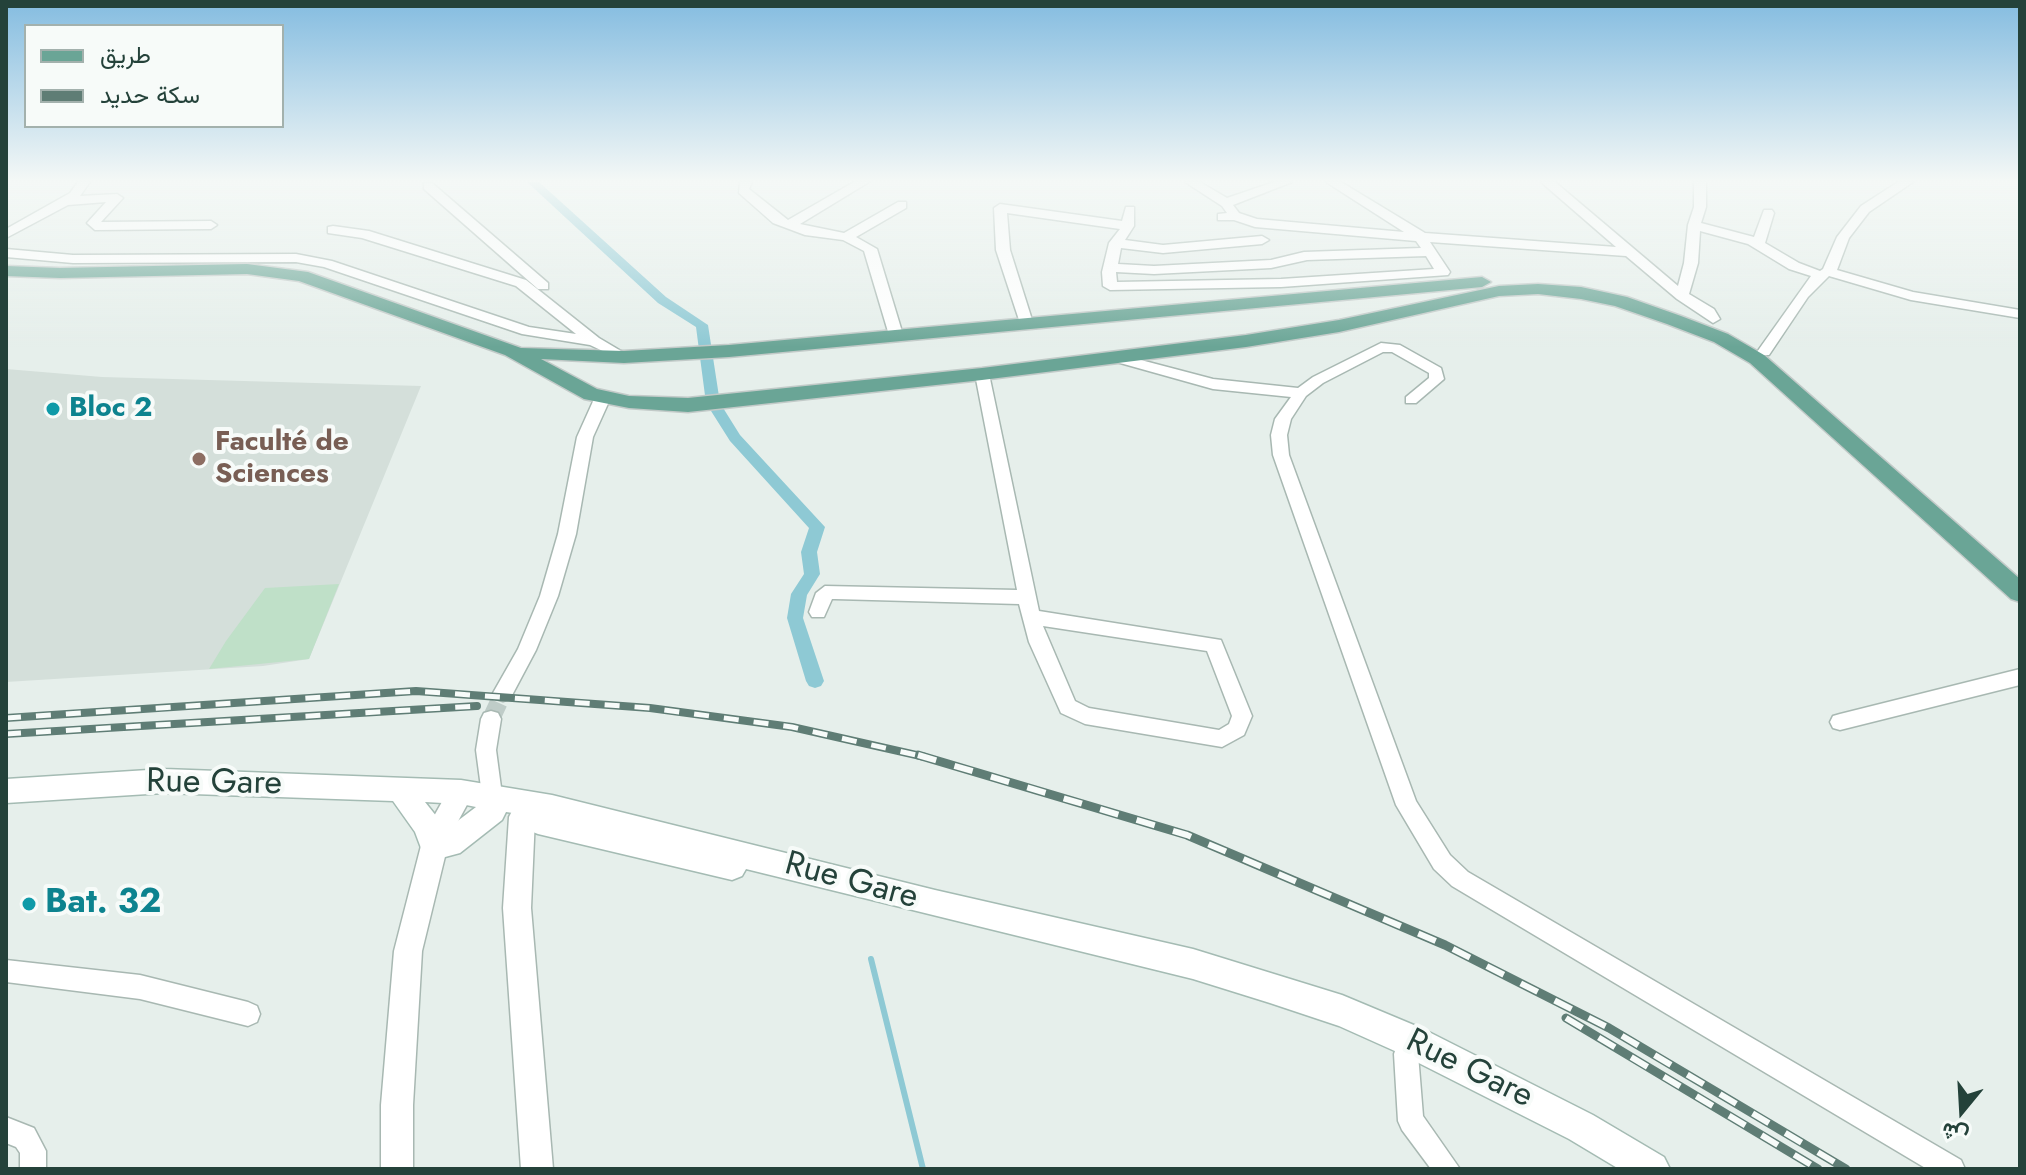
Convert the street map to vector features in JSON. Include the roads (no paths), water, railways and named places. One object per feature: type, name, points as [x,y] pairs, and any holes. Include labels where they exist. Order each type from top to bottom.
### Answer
[{"type":"main road","points":[[6,265],[83,271]]},
{"type":"main road","points":[[6,271],[247,269],[294,275],[319,281],[512,351],[603,397],[688,405],[739,402],[1118,358],[1339,326],[1517,289],[1590,294],[1679,308]]},
{"type":"main road","points":[[512,351],[650,356],[1498,281],[1592,287],[1679,308],[1768,366],[2020,593]]},
{"type":"main road","points":[[1707,325],[1764,352],[2020,579]]},
{"type":"main road","name":"Rue Gare","points":[[6,791],[164,781],[472,801],[541,816],[1270,1001],[1406,1054],[1495,1096],[1623,1169]]},
{"type":"main road","name":"Rue Gare","points":[[6,801],[162,791],[472,801]]},
{"type":"main road","points":[[407,801],[442,845],[472,801]]},
{"type":"main road","name":"Rue Gare","points":[[541,816],[688,839],[935,904],[1193,964],[1270,987],[1342,1011],[1409,1040],[1581,1127],[1652,1169]]},
{"type":"street","points":[[373,237],[521,283],[594,341],[624,357]]},
{"type":"street","points":[[486,237],[570,310],[577,318],[580,329]]},
{"type":"street","points":[[846,237],[870,249],[896,335]]},
{"type":"street","points":[[1002,237],[1003,250],[1026,323]]},
{"type":"street","points":[[1120,237],[1116,243],[1110,286],[1281,283],[1443,272],[1421,237]]},
{"type":"street","points":[[1261,237],[1281,283]]},
{"type":"street","points":[[1431,237],[1629,252]]},
{"type":"street","points":[[1612,237],[1679,308]]},
{"type":"street","points":[[1679,308],[1691,263],[1693,237]]},
{"type":"street","points":[[1734,237],[1758,244],[1794,266],[1911,296],[2020,314]]},
{"type":"street","points":[[1758,244],[1760,237]]},
{"type":"street","points":[[1764,352],[1824,274],[1843,237]]},
{"type":"street","points":[[1116,243],[1163,249],[1262,240]]},
{"type":"street","points":[[1112,268],[1154,270],[1271,264],[1304,256],[1431,252]]},
{"type":"street","points":[[6,253],[73,259],[296,258],[327,264],[527,331],[594,341]]},
{"type":"street","points":[[1411,400],[1438,374],[1434,368],[1390,347],[1381,347],[1318,380],[1301,393],[1283,419],[1279,435],[1281,455],[1407,805],[1442,862],[1460,879],[1952,1169]]},
{"type":"street","points":[[1118,358],[1213,384],[1301,393]]},
{"type":"street","points":[[818,612],[825,593],[835,592],[1029,607],[1214,645],[1242,716],[1237,729],[1222,739],[1085,716],[1068,707],[1038,642],[1029,607],[982,374]]},
{"type":"street","points":[[503,693],[527,650],[549,596],[567,534],[585,437],[603,397]]},
{"type":"street","points":[[1840,722],[2020,677]]},
{"type":"street","points":[[397,1169],[401,1028],[408,951],[442,845],[440,826],[472,801],[491,719]]},
{"type":"street","points":[[537,1169],[517,908],[541,816]]},
{"type":"street","points":[[6,971],[140,987],[248,1014]]},
{"type":"street","points":[[1406,1054],[1411,1121],[1447,1169]]},
{"type":"street","points":[[6,1130],[25,1137],[33,1151],[33,1169]]},
{"type":"waterway","points":[[592,237],[662,300],[702,325],[713,403],[735,438],[817,527],[809,552],[812,574],[799,594],[795,618],[815,681]]},
{"type":"waterway","points":[[871,959],[923,1169]]},
{"type":"tunnel","points":[[491,719],[503,693]]},
{"type":"railway","points":[[6,718],[416,691],[650,708],[792,727],[924,757]]},
{"type":"railway","points":[[6,734],[477,706]]},
{"type":"railway","points":[[918,755],[924,757]]},
{"type":"railway","points":[[924,757],[1187,835],[1445,945],[1609,1028],[1846,1169]]},
{"type":"railway","points":[[1566,1018],[1818,1169]]},
{"type":"place","name":"Bloc 2","points":[[53,409]]},
{"type":"place","name":"Faculté de Sciences","points":[[199,459]]},
{"type":"place","name":"Bat. 32","points":[[29,904]]}]
